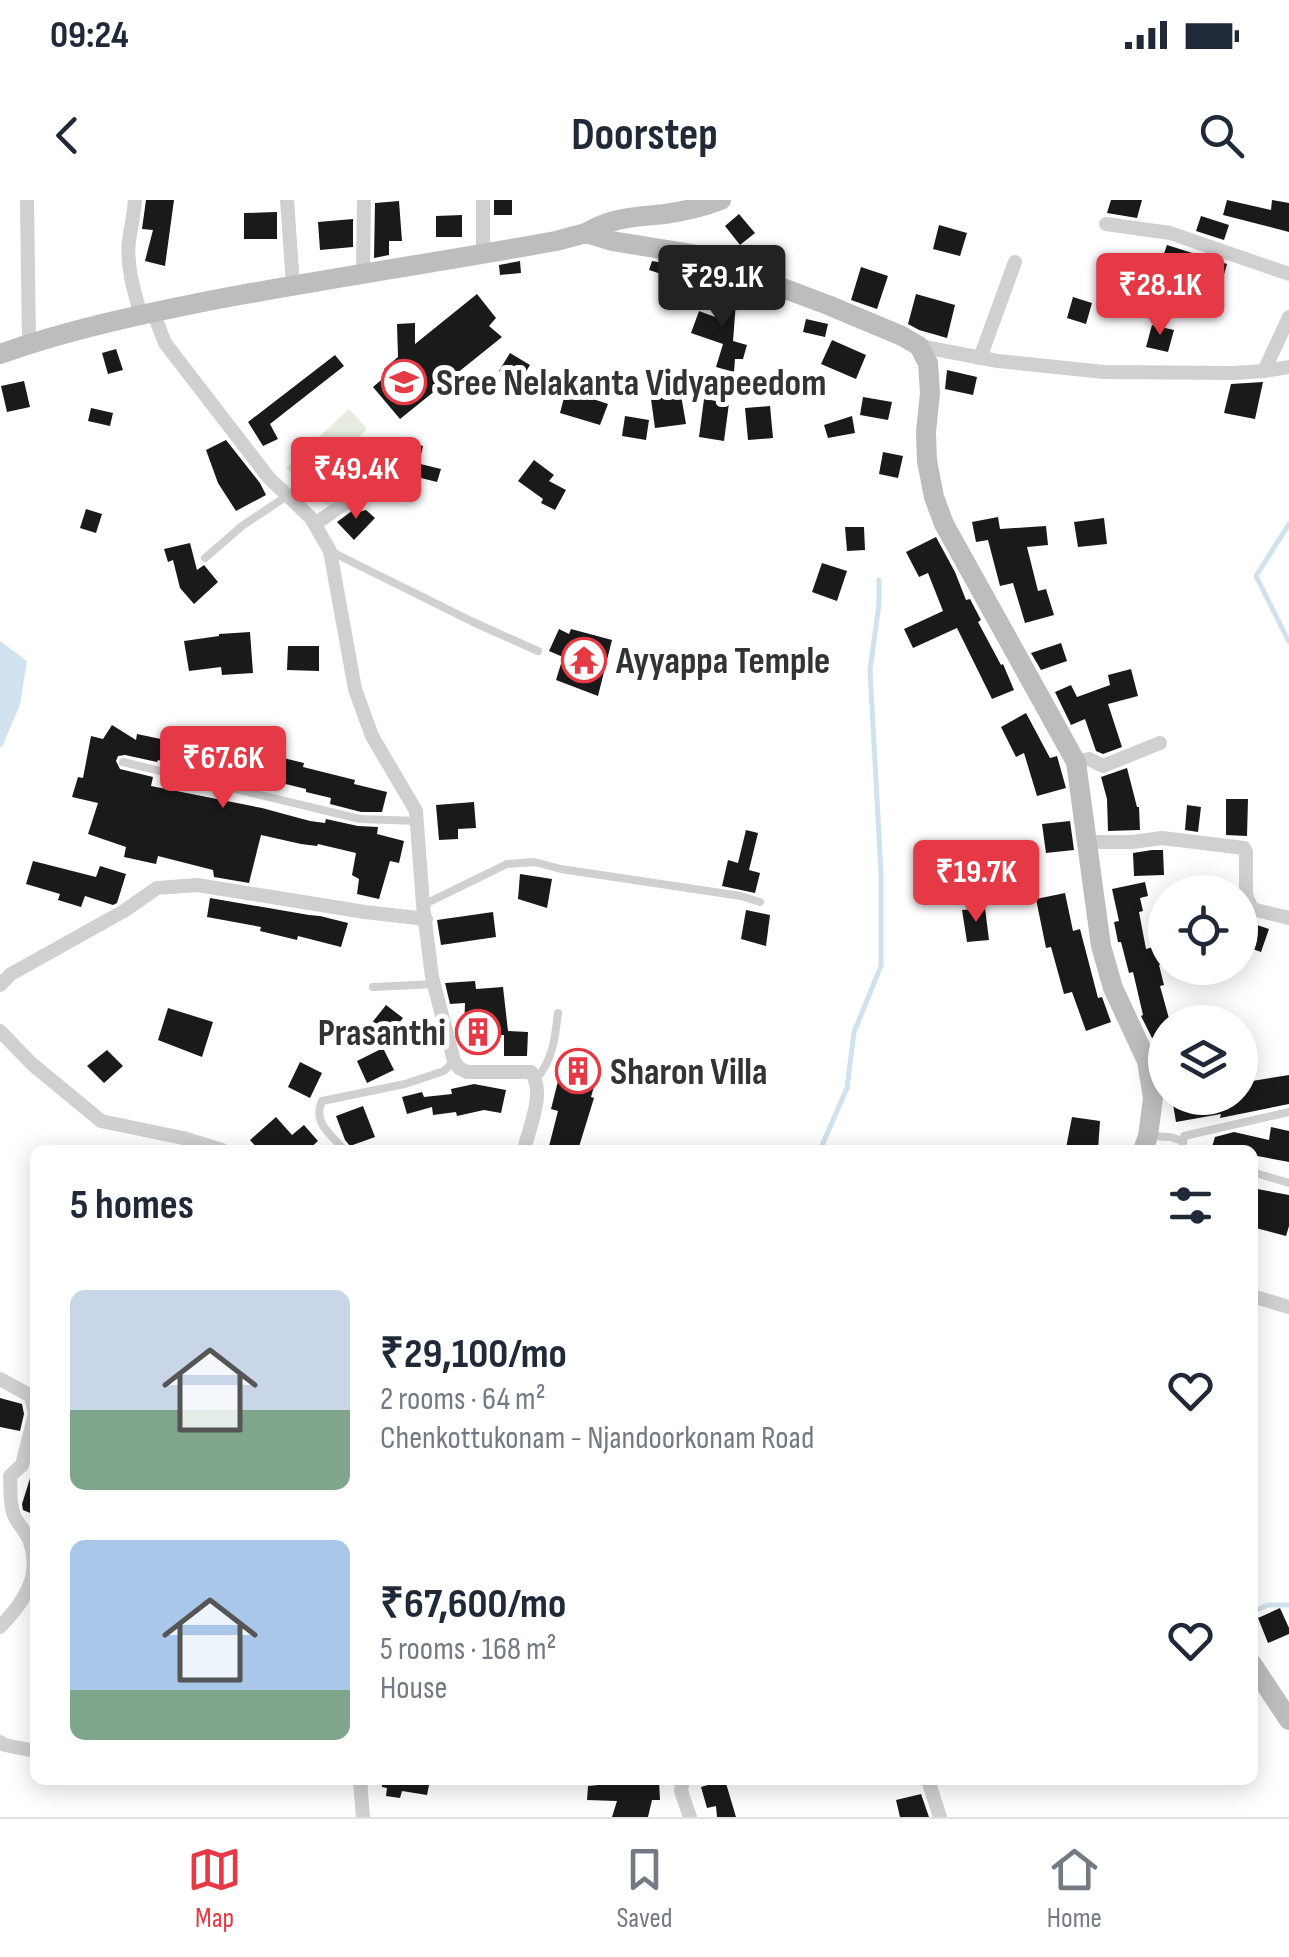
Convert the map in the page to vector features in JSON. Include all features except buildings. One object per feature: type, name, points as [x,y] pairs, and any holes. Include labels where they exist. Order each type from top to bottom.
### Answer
[{"type":"main road","points":[[0,354],[147,314],[482,254],[586,233],[604,222],[721,200]]},
{"type":"main road","points":[[586,233],[692,254],[814,299],[919,346],[928,363],[927,461],[944,524],[1076,762],[1101,946],[1113,988],[1147,1061],[1153,1098],[1145,1143]]},
{"type":"main road","points":[[1258,1673],[1289,1720]]},
{"type":"street","points":[[26,200],[29,343]]},
{"type":"street","points":[[135,200],[128,260],[147,314],[269,478],[315,524],[330,552],[355,690],[372,736],[411,800],[417,821],[434,984],[454,1061],[466,1072],[531,1072],[538,1095],[525,1145]]},
{"type":"street","points":[[287,200],[293,285]]},
{"type":"street","points":[[363,274],[364,200]]},
{"type":"street","points":[[482,254],[483,200]]},
{"type":"street","points":[[1106,224],[1170,233],[1289,274]]},
{"type":"street","points":[[980,358],[1015,262]]},
{"type":"street","points":[[1264,372],[1289,318]]},
{"type":"street","points":[[919,346],[980,358],[1104,372],[1264,372],[1289,367]]},
{"type":"street","points":[[315,524],[378,480]]},
{"type":"street","points":[[1076,762],[1089,759],[1103,766],[1160,743]]},
{"type":"street","points":[[1087,842],[1162,838],[1244,848],[1246,895],[1252,909],[1289,918]]},
{"type":"street","points":[[0,985],[11,974],[158,888],[198,885],[366,912],[425,912]]},
{"type":"street","points":[[0,1031],[32,1064],[101,1121],[206,1145]]},
{"type":"street","points":[[1258,1298],[1289,1307]]},
{"type":"street","points":[[0,1379],[30,1393]]},
{"type":"street","points":[[30,1434],[22,1465],[5,1475],[15,1518],[30,1544]]},
{"type":"street","points":[[0,1627],[21,1605],[30,1583]]},
{"type":"street","points":[[0,1742],[30,1750]]},
{"type":"street","points":[[360,1785],[363,1817]]},
{"type":"street","points":[[682,1785],[690,1817]]},
{"type":"street","points":[[930,1785],[940,1817]]},
{"type":"lane","points":[[205,558],[242,526],[288,496]]},
{"type":"lane","points":[[330,552],[538,650]]},
{"type":"lane","points":[[123,762],[360,818],[417,821]]},
{"type":"lane","points":[[425,912],[506,864],[534,862],[760,902]]},
{"type":"lane","points":[[373,987],[434,984]]},
{"type":"lane","points":[[536,1079],[550,1059],[558,1014]]},
{"type":"lane","points":[[340,1145],[320,1122],[318,1110],[322,1101],[406,1084],[444,1071],[454,1061]]},
{"type":"lane","points":[[1182,1145],[1184,1136],[1289,1112]]},
{"type":"lane","points":[[1145,1143],[1170,1137],[1181,1145]]},
{"type":"lane","points":[[1258,1174],[1289,1182]]},
{"type":"shaded area","points":[[349,409],[367,429],[345,452],[370,474],[328,506],[286,468]]},
{"type":"water","points":[[0,641],[27,661],[20,705],[2,747],[0,746]]},
{"type":"waterway","points":[[1289,524],[1256,576],[1289,642]]},
{"type":"waterway","points":[[822,1145],[847,1088],[854,1032],[881,966],[881,873],[870,670],[879,580]]},
{"type":"waterway","points":[[1258,1609],[1289,1605]]},
{"type":"place","name":"Sree Nelakanta Vidyapeedom","points":[[404,382]]},
{"type":"place","name":"Ayyappa Temple","points":[[584,660]]},
{"type":"place","name":"Prasanthi","points":[[478,1032]]},
{"type":"place","name":"Sharon Villa","points":[[578,1071]]}]
